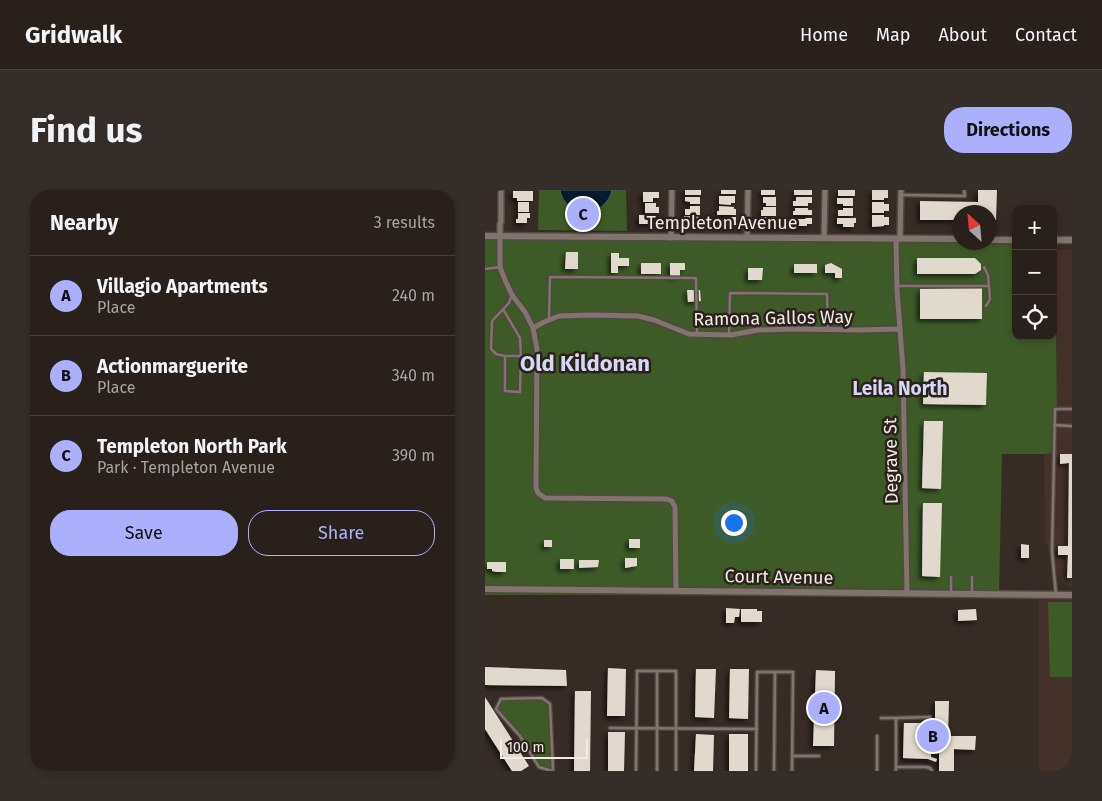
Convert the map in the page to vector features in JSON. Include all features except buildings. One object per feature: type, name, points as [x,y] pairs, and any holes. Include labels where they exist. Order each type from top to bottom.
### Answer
[{"type":"street","points":[[501,190],[500,267],[512,295],[525,312],[533,328],[537,350],[537,494],[545,498],[666,499],[671,501],[675,507],[676,591]]},
{"type":"street","points":[[671,238],[672,190]]},
{"type":"street","points":[[747,238],[748,190]]},
{"type":"street","points":[[824,239],[825,190]]},
{"type":"street","name":"Degrave St","points":[[901,192],[897,286],[903,388],[907,593]]},
{"type":"street","name":"Templeton Avenue","points":[[485,236],[952,240]]},
{"type":"street","points":[[997,240],[1012,240]]},
{"type":"street","points":[[1057,240],[1072,240]]},
{"type":"street","name":"Ramona Gallos Way","points":[[533,328],[559,316],[573,315],[638,316],[654,320],[684,333],[697,334],[729,334],[758,330],[899,329]]},
{"type":"street","name":"Court Avenue","points":[[485,589],[1072,595]]},
{"type":"lane","points":[[901,192],[965,196],[964,190]]},
{"type":"lane","points":[[485,270],[500,267]]},
{"type":"lane","points":[[984,267],[988,275],[990,299],[986,306]]},
{"type":"lane","points":[[549,320],[550,277],[696,278],[697,334]]},
{"type":"lane","points":[[897,286],[989,286]]},
{"type":"lane","points":[[729,334],[730,293],[827,294],[828,329]]},
{"type":"lane","points":[[512,295],[509,303],[492,321],[491,349],[496,354],[521,356]]},
{"type":"lane","points":[[503,309],[520,338],[520,392],[505,391],[505,356]]},
{"type":"lane","points":[[1056,595],[1052,552],[1055,409],[1072,409]]},
{"type":"lane","points":[[1054,425],[1072,426]]},
{"type":"lane","points":[[951,577],[951,594]]},
{"type":"lane","points":[[972,577],[972,594]]},
{"type":"lane","points":[[636,771],[637,671],[676,670],[675,771]]},
{"type":"lane","points":[[657,671],[657,771]]},
{"type":"lane","points":[[756,771],[757,672],[793,672],[792,771]]},
{"type":"lane","points":[[774,771],[775,672]]},
{"type":"lane","points":[[542,698],[550,704],[553,771],[539,768],[520,736],[496,709],[501,700],[542,698]]},
{"type":"lane","points":[[881,718],[930,717]]},
{"type":"lane","points":[[896,771],[897,718]]},
{"type":"lane","points":[[610,728],[757,729]]},
{"type":"lane","points":[[877,736],[877,771]]},
{"type":"lane","points":[[792,756],[819,756]]},
{"type":"lane","points":[[896,767],[927,767],[932,771]]},
{"type":"shaded area","points":[[1072,249],[1072,407],[1057,407],[1057,250]]},
{"type":"shaded area","points":[[1072,412],[1072,589],[1062,582],[1054,566],[1045,539],[1044,419]]},
{"type":"shaded area","points":[[1039,600],[1072,600],[1072,771],[1039,771]]},
{"type":"green space","points":[[539,190],[626,190],[627,231],[538,230]]},
{"type":"green space","points":[[485,236],[952,239],[952,250],[997,250],[997,241],[1012,240],[1012,340],[1056,340],[1057,407],[1055,409],[1054,453],[1002,454],[999,594],[485,595]]},
{"type":"green space","points":[[1048,602],[1072,602],[1072,677],[1050,677]]},
{"type":"green space","points":[[541,700],[548,705],[551,769],[541,766],[522,736],[498,709],[502,701]]},
{"type":"water","points":[[560,190],[612,190],[608,200],[602,207],[594,211],[585,212],[569,206],[563,199]]},
{"type":"place","name":"Templeton North Park","points":[[583,214]]},
{"type":"place","name":"Villagio Apartments","points":[[824,708]]},
{"type":"place","name":"Actionmarguerite","points":[[933,736]]},
{"type":"district","name":"Old Kildonan","points":[[585,363]]},
{"type":"district","name":"Leila North","points":[[900,388]]}]
